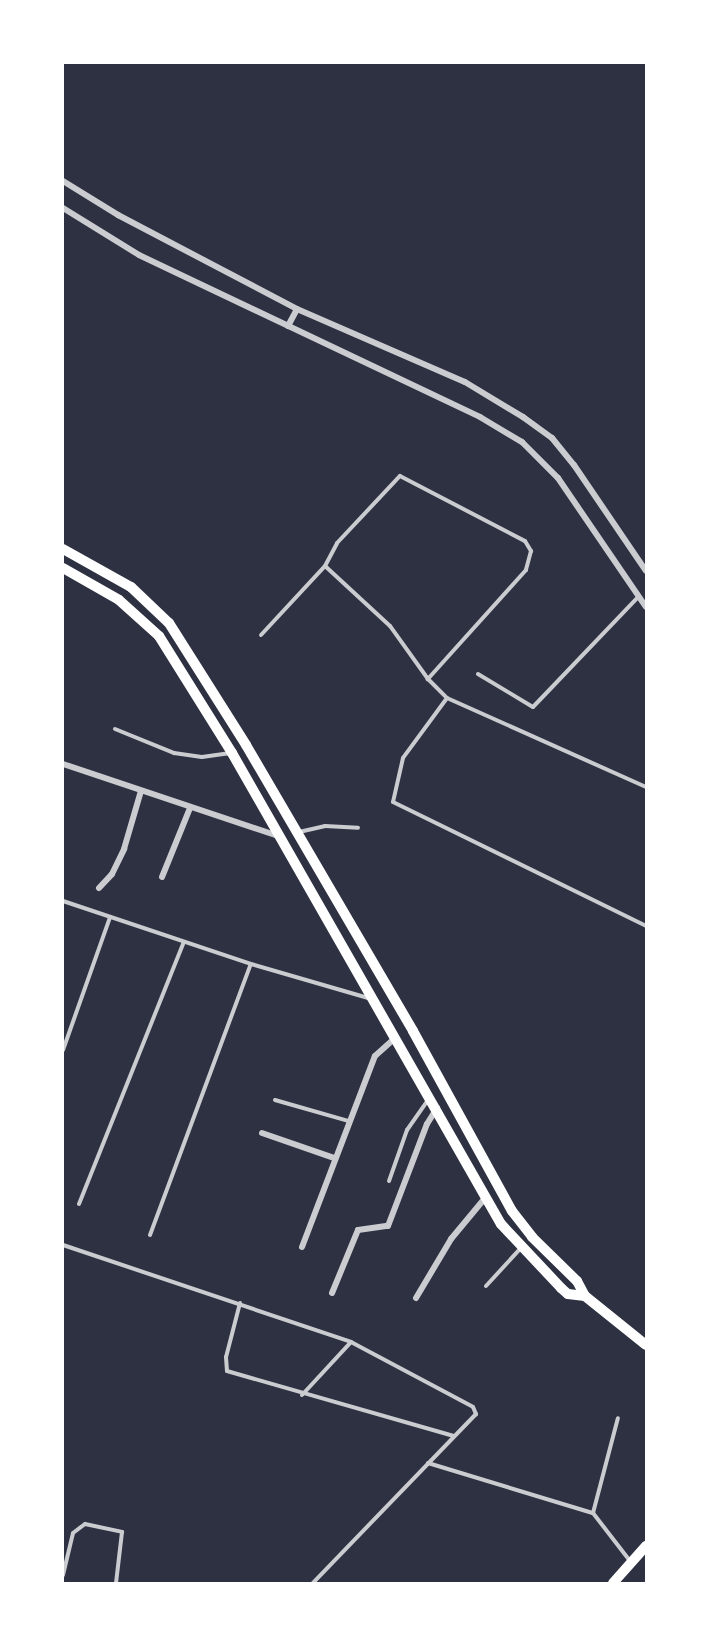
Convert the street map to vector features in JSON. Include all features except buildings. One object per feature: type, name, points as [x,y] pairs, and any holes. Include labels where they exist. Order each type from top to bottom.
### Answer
[{"type":"main road","points":[[63,549],[131,587],[169,623],[413,1031],[512,1211],[532,1237],[577,1281],[585,1296],[646,1345]]},
{"type":"main road","points":[[63,568],[119,600],[159,636],[232,753],[395,1038],[438,1107],[485,1198],[521,1248],[568,1294],[585,1296]]},
{"type":"main road","points":[[613,1583],[646,1546]]},
{"type":"street","points":[[63,181],[118,215],[297,309],[465,382],[544,433],[574,465],[646,572]]},
{"type":"street","points":[[63,208],[139,255],[480,417],[522,442],[558,478],[646,606]]},
{"type":"street","points":[[288,327],[297,309]]},
{"type":"street","points":[[63,764],[278,836]]},
{"type":"street","points":[[99,888],[112,874],[124,849],[141,791]]},
{"type":"street","points":[[162,877],[190,808]]},
{"type":"street","points":[[302,1247],[348,1121],[375,1056],[395,1038]]},
{"type":"street","points":[[332,1293],[358,1230],[388,1226],[427,1124],[438,1107]]},
{"type":"street","points":[[262,1133],[334,1158]]},
{"type":"street","points":[[416,1298],[451,1239],[485,1198]]},
{"type":"lane","points":[[261,635],[325,566],[329,552],[400,476],[525,541],[531,551],[526,570],[428,679]]},
{"type":"lane","points":[[325,566],[390,626],[428,679],[447,698],[646,787]]},
{"type":"lane","points":[[478,674],[533,707],[638,597]]},
{"type":"lane","points":[[447,698],[403,758],[393,802],[646,926]]},
{"type":"lane","points":[[115,729],[174,753],[202,757],[232,753]]},
{"type":"lane","points":[[296,832],[325,826],[358,828]]},
{"type":"lane","points":[[63,901],[251,964],[373,999]]},
{"type":"lane","points":[[63,1050],[110,917]]},
{"type":"lane","points":[[79,1204],[184,942]]},
{"type":"lane","points":[[150,1235],[251,964]]},
{"type":"lane","points":[[389,1181],[407,1130],[431,1097]]},
{"type":"lane","points":[[275,1100],[348,1121]]},
{"type":"lane","points":[[63,1245],[351,1342],[465,1399],[476,1414],[313,1583]]},
{"type":"lane","points":[[486,1286],[521,1248]]},
{"type":"lane","points":[[240,1303],[226,1357],[227,1371],[302,1395],[453,1436]]},
{"type":"lane","points":[[302,1395],[351,1342]]},
{"type":"lane","points":[[592,1513],[618,1418]]},
{"type":"lane","points":[[428,1463],[592,1513],[631,1563]]},
{"type":"lane","points":[[63,1575],[73,1533],[85,1524],[122,1532],[116,1583]]}]
